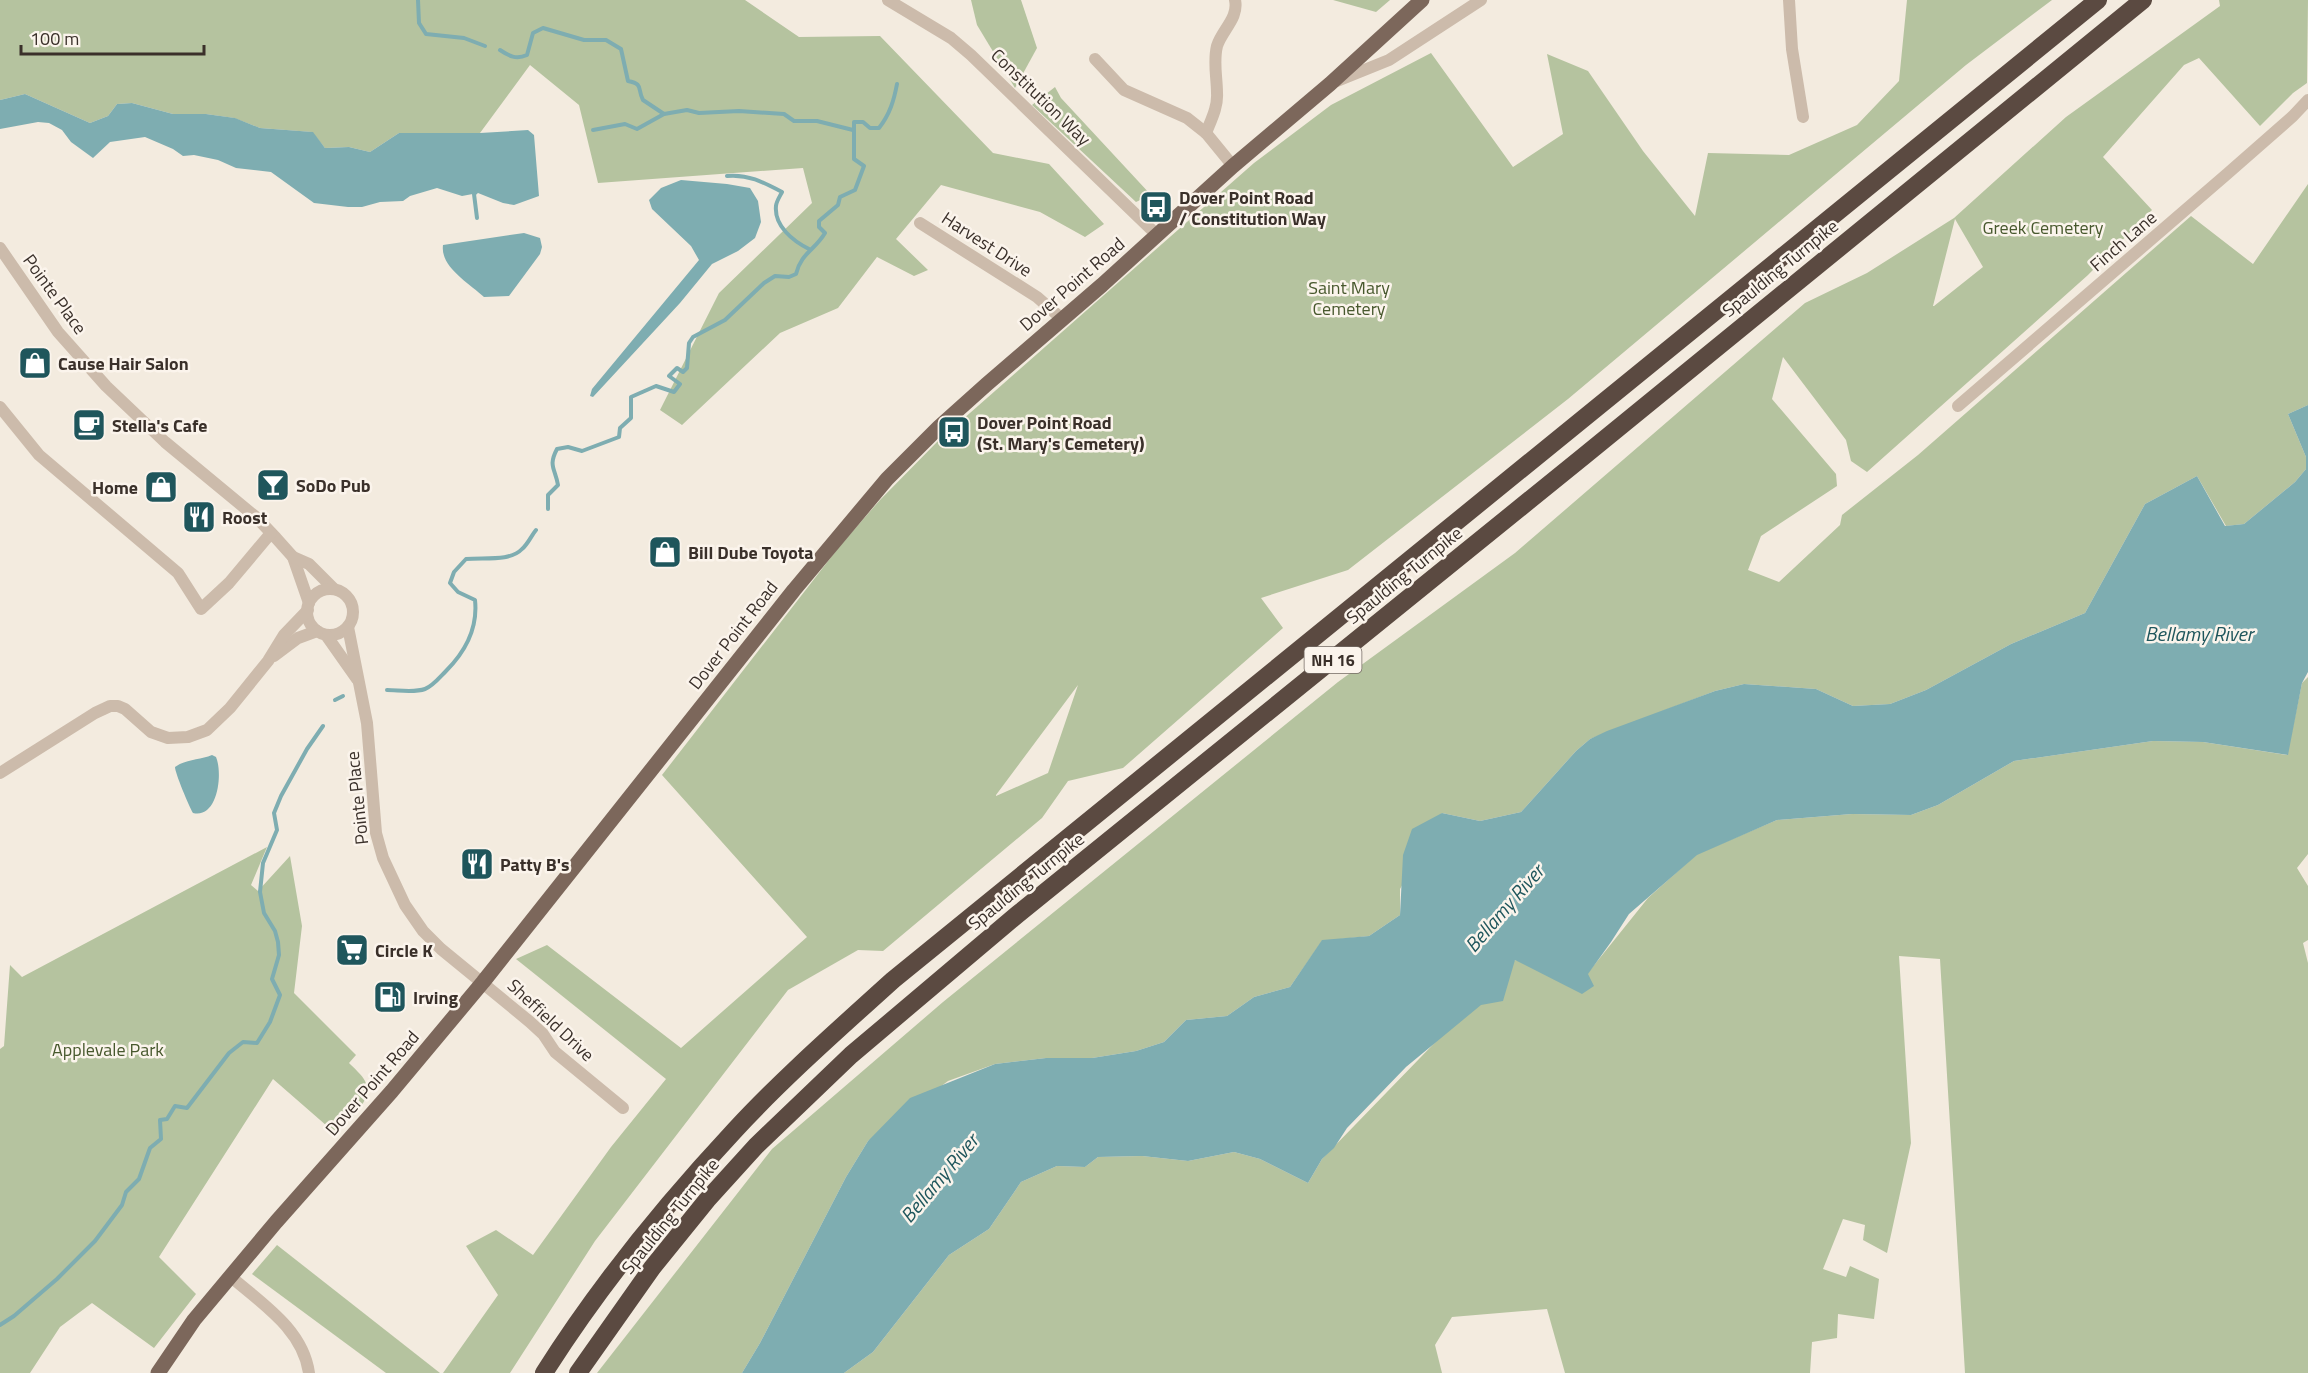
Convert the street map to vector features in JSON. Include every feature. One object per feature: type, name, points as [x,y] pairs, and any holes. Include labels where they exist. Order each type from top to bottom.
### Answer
[{"type":"highway","name":"Spaulding Turnpike","points":[[544,1373],[640,1238],[728,1137],[893,980],[2098,0]]},
{"type":"highway","name":"Spaulding Turnpike","points":[[578,1373],[652,1268],[707,1200],[756,1146],[851,1055],[1018,914],[2143,0]]},
{"type":"main road","name":"Dover Point Road","points":[[158,1373],[194,1320],[230,1276],[392,1091],[483,982],[858,511],[939,427],[1233,166],[1330,84],[1422,0]]},
{"type":"street","name":"Constitution Way","points":[[888,0],[951,38],[971,55],[1157,235]]},
{"type":"street","points":[[1206,133],[1218,95],[1215,65],[1217,45],[1235,13],[1235,0]]},
{"type":"street","points":[[1330,84],[1389,60],[1481,0]]},
{"type":"street","points":[[1789,0],[1789,24],[1803,117]]},
{"type":"street","points":[[1095,59],[1124,90],[1187,117],[1206,133],[1233,166]]},
{"type":"street","name":"Finch Lane","points":[[1958,405],[2243,160],[2308,100]]},
{"type":"street","name":"Harvest Drive","points":[[921,223],[1037,297],[1062,319]]},
{"type":"street","name":"Pointe Place","points":[[0,249],[58,332],[106,386],[165,442],[257,518],[293,557],[308,606]]},
{"type":"street","points":[[0,407],[39,455],[178,573],[201,609],[220,593],[271,532]]},
{"type":"street","name":"Pointe Place","points":[[293,557],[309,564],[334,590]]},
{"type":"street","points":[[0,773],[85,719],[110,706],[125,709],[142,727],[158,735],[178,738],[198,735],[215,724],[230,708],[317,594],[328,589],[346,595],[352,606],[353,617],[348,627],[338,634],[322,633],[298,638],[268,661]]},
{"type":"street","points":[[308,606],[309,621],[322,633]]},
{"type":"street","name":"Pointe Place","points":[[348,627],[357,660],[358,680],[367,723],[376,833],[380,852],[415,922],[441,949],[483,982]]},
{"type":"street","name":"Pointe Place","points":[[322,633],[358,680]]},
{"type":"street","name":"Sheffield Drive","points":[[483,982],[543,1034],[555,1052],[623,1108]]},
{"type":"street","points":[[230,1276],[294,1334],[306,1357],[309,1373]]},
{"type":"green space","points":[[0,0],[745,0],[799,37],[880,36],[993,153],[1049,164],[1104,224],[1085,237],[1040,212],[941,185],[896,239],[928,270],[914,276],[877,257],[838,308],[780,333],[682,425],[660,410],[719,293],[812,203],[803,168],[598,183],[579,105],[530,65],[480,133],[399,133],[370,152],[349,147],[325,148],[312,132],[260,128],[234,118],[206,114],[173,114],[132,103],[117,104],[108,116],[90,123],[25,94],[0,100]]},
{"type":"green space","points":[[971,0],[1021,0],[1037,48],[1015,88],[977,25]]},
{"type":"green space","points":[[1333,0],[1390,0],[1376,12]]},
{"type":"green space","name":"Saint Mary Cemetery","points":[[1907,0],[2052,0],[1966,65],[1568,399],[1348,570],[1261,598],[1283,628],[1123,768],[1068,781],[1042,818],[883,951],[858,950],[788,990],[595,1241],[510,1373],[443,1373],[498,1295],[466,1246],[496,1230],[533,1255],[611,1147],[666,1079],[516,959],[547,945],[681,1048],[807,937],[662,775],[839,547],[880,500],[937,442],[1254,163],[1331,105],[1431,53],[1513,167],[1563,134],[1547,54],[1588,71],[1643,151],[1695,216],[1708,153],[1789,155],[1857,125],[1899,81]],"holes":[[[1078,685],[1048,773],[996,796]]]},
{"type":"green space","name":"Greek Cemetery","points":[[2219,0],[2308,0],[2307,83],[2293,93],[2260,126],[2199,58],[2184,65],[2103,157],[2152,210],[2088,275],[1867,472],[1851,461],[1846,440],[1783,357],[1772,399],[1836,474],[1837,486],[1761,536],[1748,570],[1779,582],[1840,525],[1842,515],[1918,455],[2191,216],[2253,264],[2308,184],[2308,405],[2288,414],[2306,457],[2306,469],[2295,482],[2244,524],[2226,526],[2197,476],[2145,504],[2085,613],[2011,644],[1926,690],[1890,704],[1853,706],[1816,689],[1744,684],[1715,691],[1590,739],[1576,751],[1521,812],[1480,821],[1442,813],[1400,889],[1400,915],[1369,936],[1322,941],[1290,987],[1254,997],[1227,1016],[1186,1020],[1164,1042],[1136,1051],[1092,1058],[1046,1058],[995,1064],[948,1081],[868,1141],[846,1177],[760,1343],[742,1373],[597,1373],[772,1149],[943,1002],[1338,682],[1515,553],[1805,303],[1867,273],[1954,218],[2066,117],[2220,6]],"holes":[[[1955,219],[1983,267],[1934,306],[1933,306]]]},
{"type":"green space","points":[[1055,87],[1061,98],[1151,195],[1136,202],[1032,105]]},
{"type":"green space","points":[[2308,677],[2308,854],[2297,868],[2308,886],[2308,940],[2303,943],[2308,963],[2308,1373],[1965,1373],[1940,959],[1899,956],[1911,1143],[1887,1253],[1863,1240],[1865,1225],[1843,1219],[1823,1269],[1846,1277],[1850,1266],[1879,1279],[1874,1319],[1838,1314],[1837,1338],[1812,1342],[1810,1373],[1565,1373],[1547,1309],[1452,1317],[1435,1345],[1442,1373],[844,1373],[873,1352],[949,1255],[989,1229],[1021,1182],[1057,1166],[1085,1167],[1098,1157],[1142,1156],[1188,1161],[1234,1152],[1260,1159],[1308,1183],[1322,1159],[1515,960],[1587,974],[1648,898],[1697,854],[1777,820],[1852,814],[1911,815],[1938,805],[2014,761],[2153,741],[2203,742],[2287,755],[2302,683]]},
{"type":"green space","name":"Applevale Park","points":[[267,847],[251,885],[258,891],[290,856],[302,926],[294,993],[356,1055],[349,1063],[365,1081],[367,1088],[363,1103],[335,1133],[273,1079],[159,1257],[196,1294],[154,1348],[92,1303],[60,1327],[30,1373],[0,1373],[0,1049],[4,1046],[10,965],[22,977]]},
{"type":"green space","points":[[277,1245],[440,1373],[386,1373],[252,1274]]},
{"type":"water","points":[[25,94],[90,123],[108,116],[117,104],[132,103],[173,114],[206,114],[235,118],[260,128],[313,132],[325,148],[349,147],[370,152],[399,133],[480,133],[528,130],[534,135],[539,196],[514,205],[478,193],[462,196],[437,188],[410,196],[403,201],[380,202],[362,207],[314,203],[271,172],[236,168],[218,160],[194,155],[183,156],[145,137],[110,142],[93,158],[71,142],[62,130],[49,123],[38,122],[0,129],[0,100]]},
{"type":"water","points":[[681,180],[750,188],[758,201],[761,222],[755,238],[738,251],[712,264],[680,303],[593,397],[590,396],[592,389],[699,260],[691,246],[652,209],[649,200],[661,188]]},
{"type":"water","points":[[524,233],[540,238],[542,247],[540,254],[509,296],[484,297],[457,274],[443,253],[443,245]]},
{"type":"water","name":"Bellamy River","points":[[2308,405],[2308,672],[2302,683],[2288,755],[2203,742],[2153,741],[2014,761],[1938,805],[1911,815],[1852,814],[1777,820],[1697,855],[1629,914],[1588,974],[1594,986],[1582,994],[1515,960],[1503,1001],[1481,1005],[1406,1067],[1347,1128],[1334,1148],[1322,1159],[1308,1183],[1260,1159],[1234,1152],[1188,1161],[1142,1156],[1098,1157],[1085,1167],[1057,1166],[1021,1182],[989,1229],[949,1255],[873,1352],[844,1373],[742,1373],[760,1343],[846,1177],[868,1141],[910,1098],[995,1064],[1046,1058],[1092,1058],[1136,1051],[1164,1042],[1186,1020],[1227,1016],[1254,997],[1290,987],[1322,940],[1369,936],[1400,915],[1403,855],[1412,829],[1442,813],[1480,821],[1521,812],[1576,751],[1590,739],[1607,731],[1715,691],[1744,684],[1816,689],[1853,706],[1890,704],[1926,690],[2011,644],[2085,613],[2145,504],[2197,476],[2225,526],[2244,524],[2295,482],[2306,469],[2306,457],[2288,414]]},
{"type":"water","points":[[212,755],[216,757],[219,773],[216,793],[208,809],[201,813],[193,813],[175,767],[184,762]]},
{"type":"waterway","points":[[418,0],[419,23],[426,34],[464,38],[485,46]]},
{"type":"waterway","points":[[500,50],[513,57],[527,55],[533,33],[543,28],[584,40],[606,40],[621,49],[628,81],[638,85],[643,100],[664,114],[687,110],[699,113],[739,111],[784,114],[794,121],[817,121],[853,130]]},
{"type":"waterway","points":[[548,509],[548,495],[558,485],[553,467],[557,449],[568,447],[582,451],[619,437],[620,428],[631,418],[631,397],[656,386],[674,392],[680,384],[669,376],[677,368],[683,372],[687,368],[689,343],[693,337],[725,320],[764,283],[775,276],[789,277],[796,274],[801,261],[825,233],[819,227],[819,221],[838,205],[840,197],[855,190],[864,166],[854,159],[854,122],[863,122],[870,128],[879,128],[891,107],[897,84]]},
{"type":"waterway","points":[[593,130],[625,124],[637,129],[664,114]]},
{"type":"waterway","points":[[727,176],[749,178],[782,192],[776,204],[778,220],[791,237],[809,249]]},
{"type":"waterway","points":[[476,192],[474,194],[477,218]]},
{"type":"waterway","points":[[387,690],[416,691],[428,688],[453,664],[464,648],[472,630],[475,600],[458,592],[450,583],[454,572],[466,559],[511,556],[524,547],[536,530]]},
{"type":"waterway","points":[[335,700],[343,696]]},
{"type":"waterway","points":[[0,1325],[57,1279],[95,1241],[122,1205],[126,1192],[139,1179],[150,1148],[161,1139],[160,1120],[167,1119],[175,1106],[187,1108],[229,1053],[243,1042],[257,1043],[270,1022],[280,995],[272,979],[279,955],[275,931],[264,913],[260,892],[263,863],[277,830],[274,813],[281,796],[307,749],[323,726]]},
{"type":"place","name":"Dover Point Road / Constitution Way","points":[[1156,207]]},
{"type":"place","name":"Cause Hair Salon","points":[[35,363]]},
{"type":"place","name":"Stella's Cafe","points":[[89,425]]},
{"type":"place","name":"Dover Point Road (St. Mary's Cemetery)","points":[[954,432]]},
{"type":"place","name":"SoDo Pub","points":[[273,485]]},
{"type":"place","name":"Home","points":[[161,487]]},
{"type":"place","name":"Roost","points":[[199,517]]},
{"type":"place","name":"Bill Dube Toyota","points":[[665,552]]},
{"type":"place","name":"Patty B's","points":[[477,864]]},
{"type":"place","name":"Circle K","points":[[352,950]]},
{"type":"place","name":"Irving","points":[[390,997]]}]
